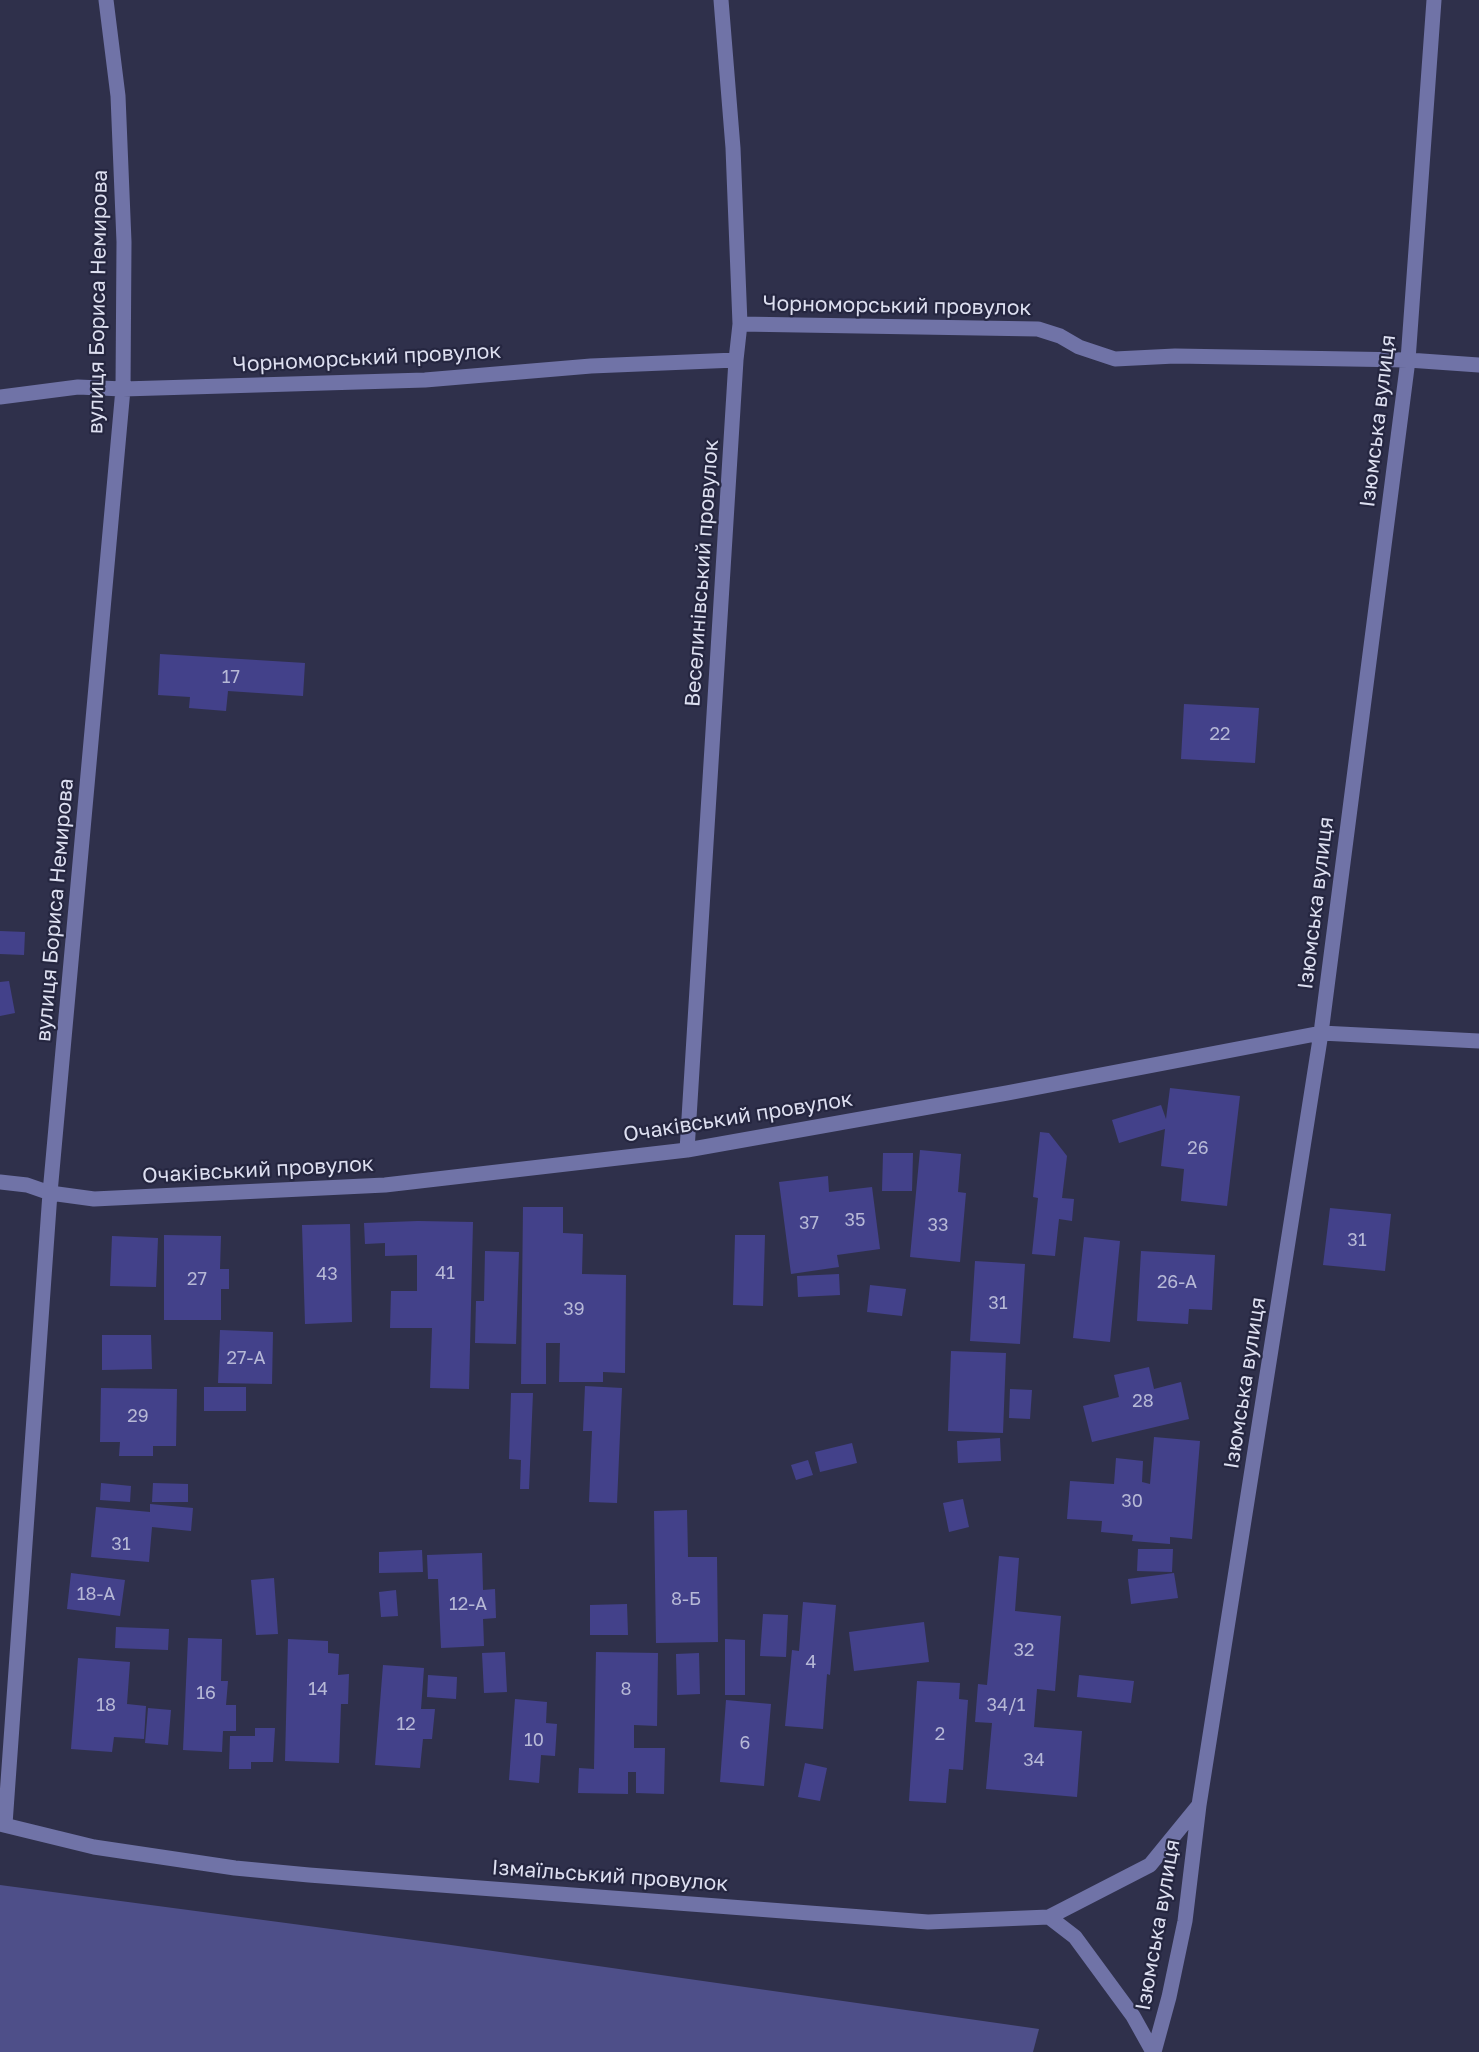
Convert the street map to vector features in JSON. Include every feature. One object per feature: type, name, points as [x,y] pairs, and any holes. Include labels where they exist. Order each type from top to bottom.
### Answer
[{"type":"street","name":"вулиця Бориса Немирова","points":[[2,1824],[50,1193],[123,389],[124,242],[118,96],[106,0]]},
{"type":"street","name":"Веселинівський провулок","points":[[687,1150],[740,324],[733,148],[721,0]]},
{"type":"street","name":"Ізюмська вулиця","points":[[1154,2052],[1169,1997],[1185,1921],[1199,1805],[1321,1034],[1408,360],[1434,0]]},
{"type":"street","name":"Чорноморський провулок","points":[[740,324],[1038,329],[1115,359],[1176,357],[1408,360],[1479,365]]},
{"type":"street","name":"Чорноморський провулок","points":[[0,397],[78,387],[123,389],[425,380],[591,366],[736,360]]},
{"type":"street","name":"Очаківський провулок","points":[[0,1182],[27,1185],[50,1193],[94,1199],[385,1185],[687,1150],[1321,1034],[1479,1041]]},
{"type":"street","name":"Ізюмська вулиця","points":[[1049,1917],[1150,1865],[1199,1805]]},
{"type":"street","name":"Ізмаїльський провулок","points":[[2,1824],[94,1847],[235,1868],[309,1875],[928,1922],[1049,1917]]},
{"type":"street","points":[[1049,1917],[1075,1938],[1132,2016],[1154,2052]]},
{"type":"shaded area","points":[[0,1885],[444,1944],[1039,2029],[1033,2052],[0,2052]]},
{"type":"building","points":[[160,654],[305,663],[303,696],[228,691],[226,711],[189,708],[190,697],[158,695]]},
{"type":"building","points":[[1184,704],[1259,708],[1255,763],[1181,759]]},
{"type":"building","points":[[0,931],[25,932],[24,955],[0,954]]},
{"type":"building","points":[[9,981],[15,1013],[0,1016],[0,982]]},
{"type":"building","points":[[1170,1088],[1240,1096],[1227,1206],[1181,1201],[1184,1169],[1161,1166],[1165,1129],[1119,1143],[1112,1120],[1161,1105],[1166,1119]]},
{"type":"building","points":[[1040,1132],[1049,1133],[1067,1156],[1062,1198],[1074,1199],[1072,1221],[1059,1219],[1055,1256],[1032,1254],[1038,1198],[1033,1197]]},
{"type":"building","points":[[920,1150],[961,1154],[958,1192],[966,1193],[960,1262],[910,1257]]},
{"type":"building","points":[[883,1153],[913,1153],[912,1191],[882,1191]]},
{"type":"building","points":[[828,1176],[829,1192],[872,1187],[880,1249],[837,1255],[839,1267],[791,1274],[779,1182]]},
{"type":"building","points":[[523,1207],[563,1207],[563,1233],[583,1234],[582,1274],[626,1275],[625,1373],[603,1372],[603,1382],[559,1382],[560,1343],[546,1343],[546,1384],[521,1384]]},
{"type":"building","points":[[1330,1208],[1391,1214],[1385,1271],[1323,1265]]},
{"type":"building","points":[[473,1222],[469,1389],[430,1388],[432,1328],[390,1328],[391,1291],[417,1291],[417,1255],[385,1256],[385,1243],[365,1244],[364,1223]]},
{"type":"building","points":[[350,1224],[352,1322],[305,1324],[302,1225]]},
{"type":"building","points":[[164,1235],[221,1236],[220,1269],[229,1269],[229,1289],[221,1289],[221,1320],[164,1320]]},
{"type":"building","points":[[735,1235],[765,1235],[763,1306],[733,1305]]},
{"type":"building","points":[[112,1236],[158,1238],[156,1287],[110,1286]]},
{"type":"building","points":[[1084,1237],[1120,1241],[1110,1342],[1073,1338]]},
{"type":"building","points":[[485,1251],[519,1252],[516,1344],[475,1343],[476,1301],[484,1301]]},
{"type":"building","points":[[1141,1251],[1215,1255],[1212,1310],[1189,1309],[1188,1324],[1137,1321]]},
{"type":"building","points":[[975,1261],[1025,1264],[1020,1344],[970,1341]]},
{"type":"building","points":[[839,1274],[840,1295],[798,1297],[797,1276]]},
{"type":"building","points":[[870,1285],[906,1289],[902,1316],[867,1312]]},
{"type":"building","points":[[220,1330],[273,1332],[272,1384],[218,1383]]},
{"type":"building","points":[[102,1335],[151,1335],[152,1369],[102,1370]]},
{"type":"building","points":[[951,1351],[1006,1353],[1003,1433],[948,1431]]},
{"type":"building","points":[[1149,1367],[1154,1389],[1181,1382],[1189,1419],[1092,1442],[1083,1406],[1119,1397],[1114,1375]]},
{"type":"building","points":[[585,1386],[622,1388],[617,1503],[589,1502],[592,1431],[583,1431]]},
{"type":"building","points":[[204,1387],[246,1387],[246,1411],[204,1411]]},
{"type":"building","points":[[101,1388],[177,1389],[176,1446],[153,1446],[153,1456],[119,1456],[120,1442],[100,1442]]},
{"type":"building","points":[[1010,1389],[1032,1390],[1030,1419],[1009,1418]]},
{"type":"building","points":[[511,1393],[533,1393],[529,1489],[520,1489],[521,1460],[509,1459]]},
{"type":"building","points":[[1154,1437],[1200,1441],[1192,1539],[1170,1537],[1170,1544],[1132,1541],[1133,1535],[1101,1532],[1102,1521],[1067,1519],[1070,1481],[1114,1484],[1116,1458],[1143,1461],[1142,1482],[1150,1484]]},
{"type":"building","points":[[1000,1438],[1001,1461],[958,1463],[957,1441]]},
{"type":"building","points":[[852,1443],[857,1463],[820,1472],[815,1452]]},
{"type":"building","points":[[808,1460],[813,1475],[796,1480],[791,1465]]},
{"type":"building","points":[[101,1483],[131,1486],[130,1502],[100,1500]]},
{"type":"building","points":[[153,1483],[188,1484],[188,1502],[152,1502]]},
{"type":"building","points":[[963,1499],[969,1527],[949,1532],[943,1503]]},
{"type":"building","points":[[150,1504],[193,1508],[191,1531],[152,1527],[149,1562],[91,1557],[96,1507],[150,1512]]},
{"type":"building","points":[[687,1510],[688,1557],[717,1557],[718,1642],[656,1643],[654,1511]]},
{"type":"building","points":[[1138,1549],[1173,1549],[1172,1572],[1137,1571]]},
{"type":"building","points":[[422,1550],[423,1572],[379,1573],[379,1552]]},
{"type":"building","points":[[482,1553],[483,1590],[495,1589],[496,1618],[483,1619],[484,1646],[441,1648],[438,1579],[428,1579],[427,1555]]},
{"type":"building","points":[[999,1556],[1019,1558],[1015,1611],[1061,1616],[1055,1691],[1037,1689],[1034,1727],[1082,1731],[1077,1797],[986,1789],[992,1723],[975,1722],[978,1684],[987,1685]]},
{"type":"building","points":[[71,1573],[125,1580],[120,1616],[67,1609]]},
{"type":"building","points":[[1174,1573],[1178,1598],[1131,1604],[1128,1579]]},
{"type":"building","points":[[274,1578],[278,1634],[256,1635],[251,1580]]},
{"type":"building","points":[[396,1590],[398,1616],[381,1617],[379,1592]]},
{"type":"building","points":[[803,1602],[836,1605],[823,1729],[785,1726],[792,1650],[799,1651]]},
{"type":"building","points":[[627,1604],[628,1635],[590,1635],[590,1605]]},
{"type":"building","points":[[763,1614],[788,1615],[786,1657],[760,1656]]},
{"type":"building","points":[[924,1622],[929,1662],[854,1671],[849,1632]]},
{"type":"building","points":[[116,1627],[169,1629],[168,1650],[115,1648]]},
{"type":"building","points":[[188,1638],[222,1639],[221,1681],[228,1681],[226,1705],[236,1705],[236,1731],[223,1731],[222,1752],[183,1750]]},
{"type":"building","points":[[288,1639],[328,1641],[328,1653],[339,1654],[338,1675],[349,1674],[348,1704],[341,1704],[339,1763],[285,1761]]},
{"type":"building","points":[[725,1639],[745,1640],[745,1695],[725,1695]]},
{"type":"building","points":[[505,1652],[507,1692],[484,1693],[482,1653]]},
{"type":"building","points":[[596,1652],[658,1653],[657,1726],[634,1725],[634,1748],[665,1748],[664,1794],[636,1793],[636,1772],[628,1772],[628,1794],[578,1793],[579,1768],[594,1769]]},
{"type":"building","points":[[699,1653],[700,1694],[677,1695],[676,1654]]},
{"type":"building","points":[[78,1658],[130,1662],[127,1704],[146,1706],[144,1739],[114,1737],[112,1752],[71,1749]]},
{"type":"building","points":[[383,1665],[424,1668],[421,1709],[435,1709],[432,1739],[423,1739],[420,1768],[375,1765]]},
{"type":"building","points":[[428,1675],[457,1677],[456,1699],[427,1697]]},
{"type":"building","points":[[1079,1675],[1134,1681],[1131,1703],[1077,1697]]},
{"type":"building","points":[[917,1681],[960,1683],[959,1699],[968,1700],[963,1770],[949,1769],[946,1803],[909,1801]]},
{"type":"building","points":[[515,1699],[547,1702],[546,1723],[557,1724],[555,1756],[541,1755],[539,1783],[509,1780]]},
{"type":"building","points":[[726,1700],[771,1704],[764,1786],[720,1782]]},
{"type":"building","points":[[148,1708],[171,1710],[168,1745],[145,1743]]},
{"type":"building","points":[[255,1728],[275,1728],[273,1762],[251,1762],[251,1769],[229,1769],[230,1736],[255,1736]]},
{"type":"building","points":[[805,1763],[827,1768],[820,1801],[798,1797]]}]
